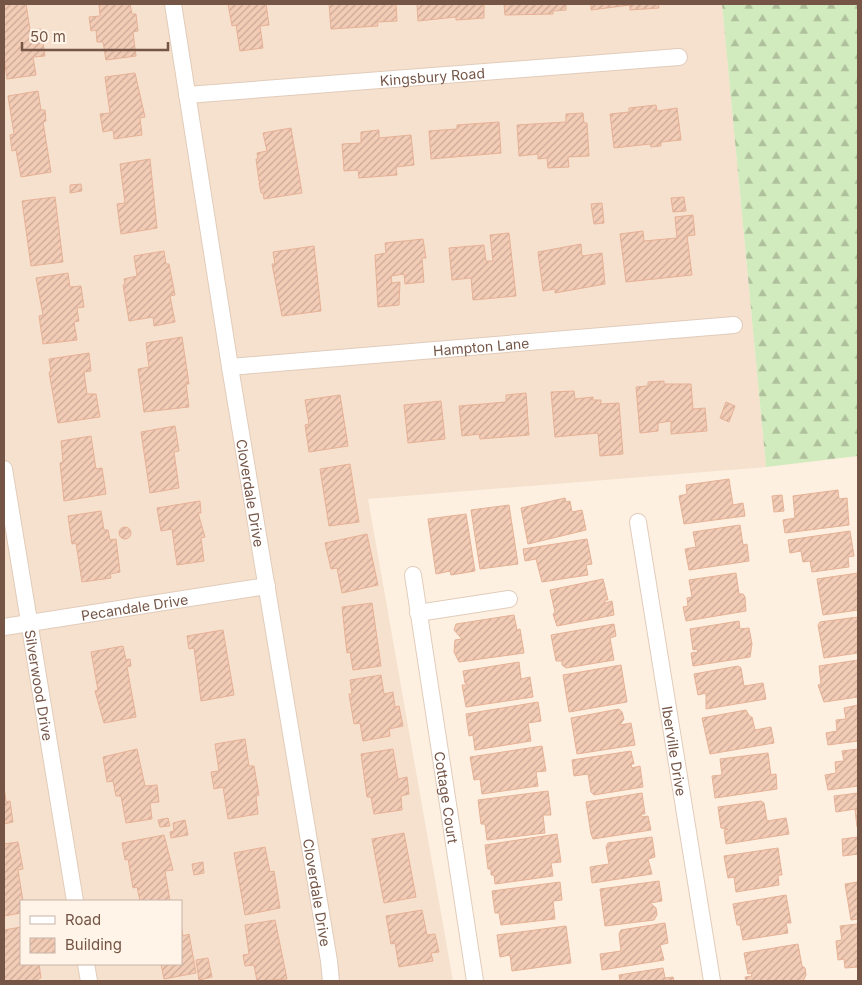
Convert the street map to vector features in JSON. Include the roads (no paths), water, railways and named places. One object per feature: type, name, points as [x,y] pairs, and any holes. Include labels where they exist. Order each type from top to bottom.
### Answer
[{"type":"street","name":"Cloverdale Drive","points":[[173,4],[230,368],[330,961],[331,981]]},
{"type":"street","name":"Kingsbury Road","points":[[187,95],[679,57]]},
{"type":"street","name":"Hampton Lane","points":[[230,368],[734,325]]},
{"type":"street","name":"Silverwood Drive","points":[[4,469],[75,900]]},
{"type":"street","name":"Iberville Drive","points":[[638,522],[712,981]]},
{"type":"street","name":"Cottage Court","points":[[413,575],[475,981]]},
{"type":"street","name":"Pecandale Drive","points":[[4,628],[267,586]]},
{"type":"street","points":[[418,613],[509,599]]},
{"type":"street","points":[[86,965],[88,981]]}]
